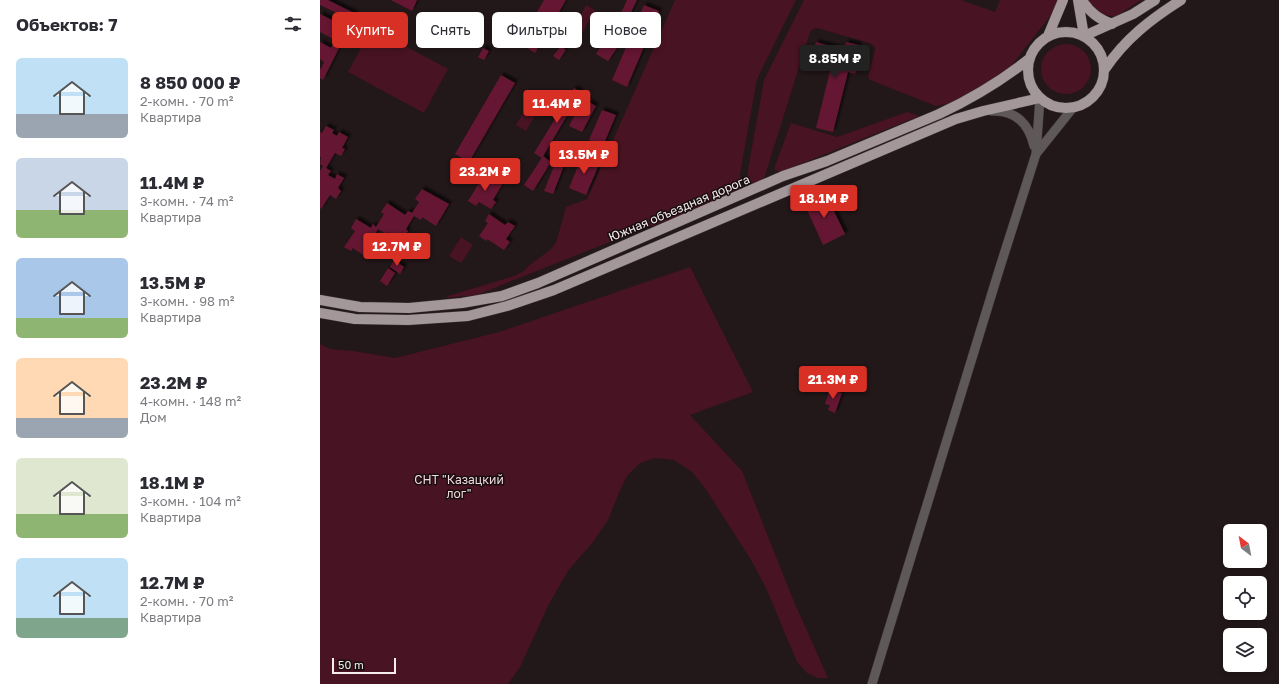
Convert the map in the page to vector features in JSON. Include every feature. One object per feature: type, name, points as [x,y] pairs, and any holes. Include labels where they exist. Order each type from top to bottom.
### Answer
[{"type":"main road","points":[[1048,36],[1063,0]]},
{"type":"main road","points":[[1078,0],[1084,36]]},
{"type":"main road","points":[[1082,0],[1092,13],[1100,19],[1112,24]]},
{"type":"main road","points":[[1084,36],[1132,14],[1155,0]]},
{"type":"main road","points":[[1105,69],[1113,56],[1130,38],[1150,20],[1181,0]]},
{"type":"main road","points":[[1060,32],[1073,32],[1084,36],[1095,44],[1099,50],[1105,69],[1104,79],[1097,94],[1085,104],[1072,108],[1060,108],[1049,105],[1033,90],[1029,80],[1029,59],[1037,46],[1048,36],[1060,32]]},
{"type":"main road","name":"Южная объездная дорога","points":[[320,300],[360,307],[409,308],[462,303],[502,296],[538,283],[783,176],[827,161],[939,114],[989,87],[1029,59]]},
{"type":"main road","points":[[320,313],[355,319],[408,320],[468,316],[507,306],[554,290],[956,119],[983,111],[1040,98]]},
{"type":"street","points":[[872,684],[1036,154],[1040,98]]},
{"type":"street","points":[[1036,154],[1072,108]]},
{"type":"street","points":[[983,111],[1000,110],[1020,119],[1028,127],[1036,154]]},
{"type":"green space","points":[[675,0],[796,0],[757,79],[740,174],[742,193],[617,239],[477,295],[446,298],[448,296],[514,276],[524,271],[528,266],[550,250],[556,243],[566,207],[587,199],[654,48],[661,48],[661,32]]},
{"type":"green space","points":[[804,0],[961,0],[995,12],[1000,0],[1058,0],[1051,15],[1011,66],[951,103],[936,106],[870,80],[868,76],[875,50],[874,46],[869,43],[817,28],[813,29],[810,32],[763,182],[751,185],[747,182],[748,170],[764,80]]},
{"type":"green space","points":[[1086,0],[1141,0],[1115,17],[1097,13]]},
{"type":"green space","points":[[586,5],[595,10],[594,12],[590,12],[590,19],[582,34],[582,12]]},
{"type":"green space","points":[[1061,44],[1071,44],[1084,51],[1091,64],[1091,74],[1084,87],[1071,94],[1061,94],[1052,90],[1045,83],[1041,74],[1041,64],[1045,55],[1052,48]]},
{"type":"green space","points":[[408,47],[448,69],[424,113],[348,72],[361,48]]},
{"type":"green space","points":[[529,103],[539,109],[526,131],[516,125]]},
{"type":"green space","points":[[907,112],[919,116],[781,172],[775,170],[775,166],[791,123],[837,137]]},
{"type":"green space","points":[[461,237],[473,245],[461,263],[449,256]]},
{"type":"green space","name":"СНТ \"Казацкий лог\"","points":[[690,267],[753,392],[690,415],[742,471],[795,604],[828,678],[818,678],[807,673],[797,662],[766,588],[751,560],[705,488],[692,472],[674,460],[655,458],[640,463],[627,476],[608,520],[593,542],[568,571],[549,604],[520,667],[508,684],[320,684],[320,344],[330,349],[395,358],[499,332]]},
{"type":"building","points":[[320,0],[328,0],[352,12],[335,12],[320,5]]},
{"type":"building","points":[[391,0],[417,0],[412,11]]},
{"type":"building","points":[[544,0],[566,0],[559,12],[537,12]]},
{"type":"building","points":[[627,0],[637,0],[631,12],[621,12]]},
{"type":"building","points":[[644,5],[659,11],[659,12],[641,12]]},
{"type":"building","points":[[320,14],[332,20],[332,38],[320,32]]},
{"type":"building","points":[[320,42],[331,48],[332,46],[332,48],[339,48],[323,80],[320,78],[320,68],[321,69],[324,62],[320,59]]},
{"type":"building","points":[[816,42],[844,50],[846,42],[859,45],[857,54],[861,55],[855,74],[848,72],[833,132],[816,128],[831,67],[810,61]]},
{"type":"building","points":[[483,48],[489,51],[484,60],[478,57]]},
{"type":"building","points":[[527,48],[538,48],[535,53]]},
{"type":"building","points":[[559,48],[566,50],[559,60],[553,56]]},
{"type":"building","points":[[600,48],[617,48],[608,61],[596,54]]},
{"type":"building","points":[[626,48],[643,48],[627,87],[612,80]]},
{"type":"building","points":[[501,75],[515,83],[469,162],[455,154]]},
{"type":"building","points":[[574,88],[581,92],[542,158],[534,153]]},
{"type":"building","points":[[583,99],[596,106],[582,132],[569,126]]},
{"type":"building","points":[[602,110],[616,115],[603,146],[589,140]]},
{"type":"building","points":[[326,126],[334,130],[332,133],[337,136],[339,132],[348,137],[342,148],[345,149],[341,156],[335,153],[326,168],[331,171],[328,175],[335,179],[337,174],[344,178],[338,188],[341,191],[336,199],[330,195],[321,209],[320,171],[323,166],[320,164],[320,132],[322,133]]},
{"type":"building","points":[[562,146],[570,150],[553,194],[544,191]]},
{"type":"building","points":[[583,154],[600,162],[586,195],[569,188]]},
{"type":"building","points":[[543,156],[551,162],[533,191],[524,185]]},
{"type":"building","points":[[481,174],[495,182],[497,180],[503,183],[493,200],[496,202],[491,209],[479,202],[476,206],[468,201],[479,183],[476,181]]},
{"type":"building","points":[[422,189],[449,204],[436,226],[422,217],[421,220],[414,216],[406,229],[408,231],[402,241],[387,232],[386,234],[378,229],[368,246],[372,248],[366,257],[353,248],[351,251],[344,247],[355,231],[351,228],[356,219],[371,228],[373,224],[376,227],[384,214],[381,212],[387,203],[405,215],[408,211],[412,213],[419,202],[415,199]]},
{"type":"building","points":[[825,193],[845,234],[823,245],[804,203]]},
{"type":"building","points":[[489,214],[505,225],[508,222],[515,226],[506,239],[510,242],[504,250],[487,239],[486,241],[479,236],[488,223],[485,221]]},
{"type":"building","points":[[394,260],[404,267],[400,274],[390,267]]},
{"type":"building","points":[[388,268],[395,273],[387,286],[380,281]]},
{"type":"building","points":[[830,389],[842,393],[835,413],[828,410],[830,405],[825,404]]}]
